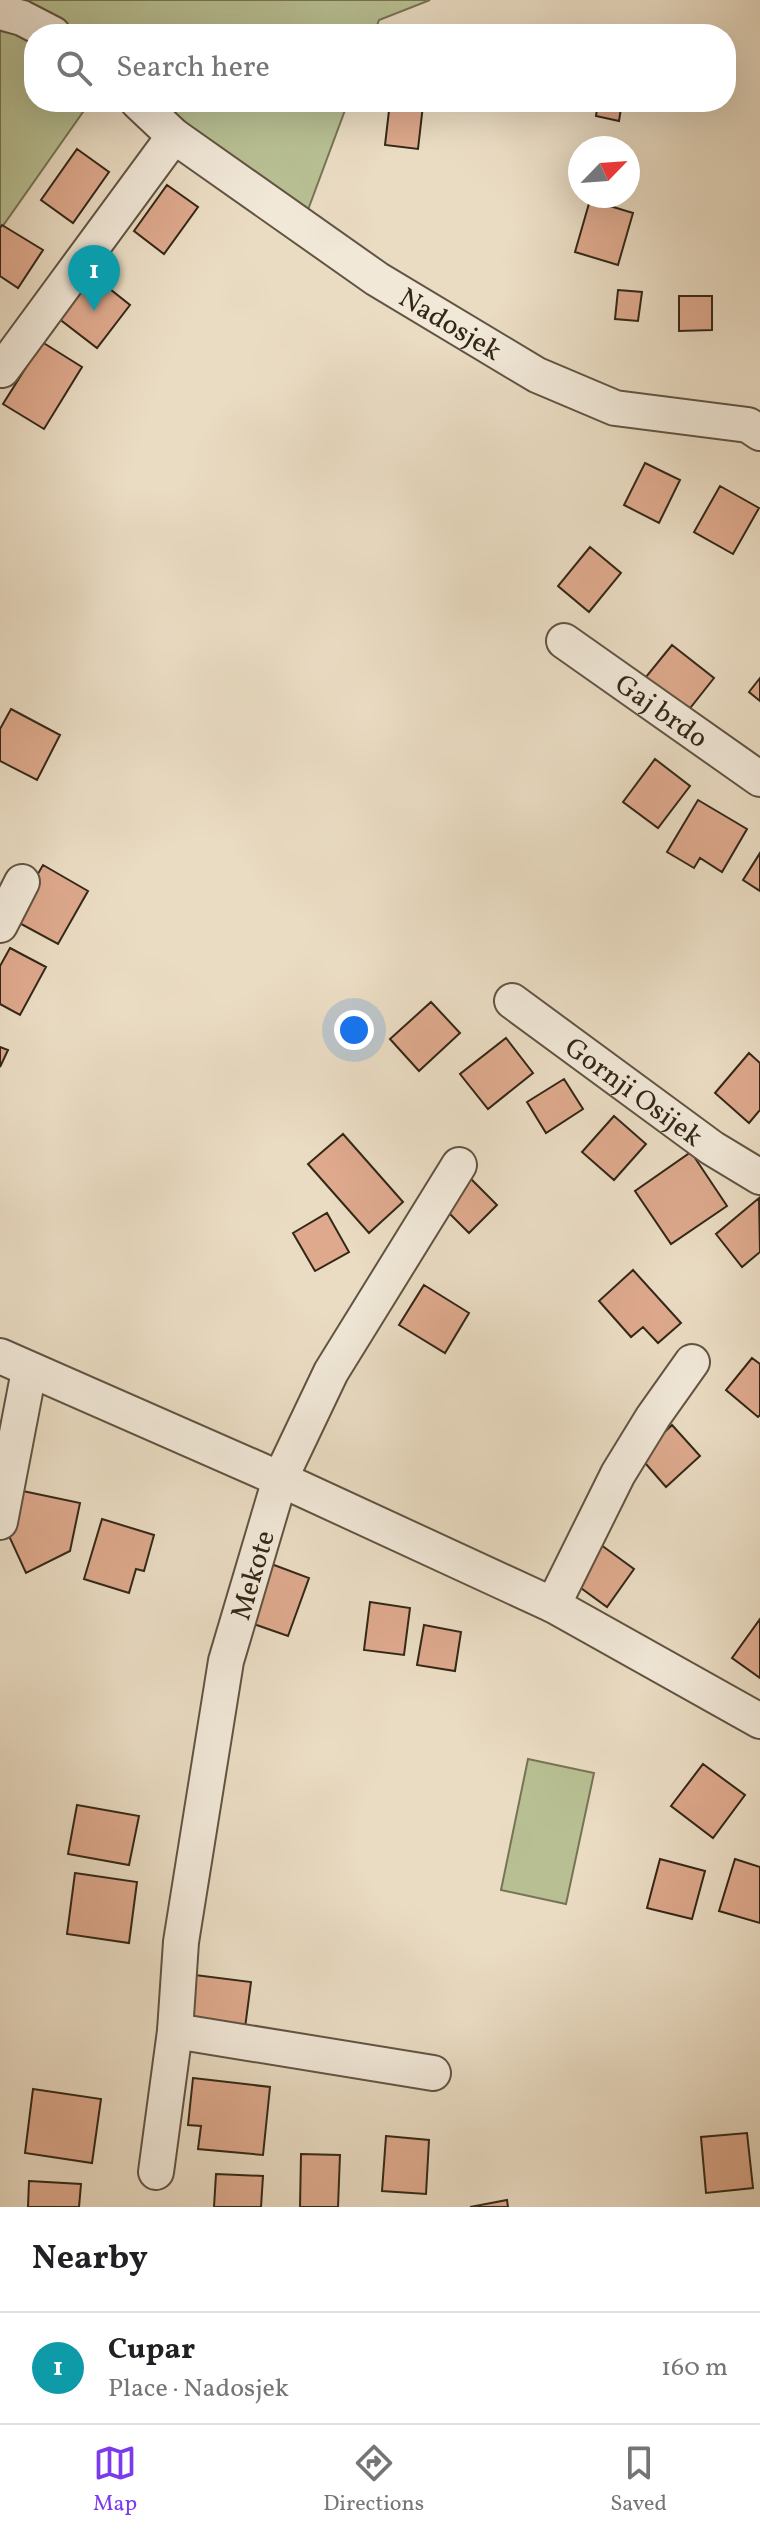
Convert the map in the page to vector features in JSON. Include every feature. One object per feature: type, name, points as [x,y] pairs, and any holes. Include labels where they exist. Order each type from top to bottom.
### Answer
[{"type":"street","points":[[0,12],[34,24]]},
{"type":"street","name":"Nadosjek","points":[[149,112],[174,136],[377,279],[537,375],[615,408],[748,425],[760,433]]},
{"type":"street","points":[[2,370],[174,136]]},
{"type":"street","name":"Gaj brdo","points":[[564,641],[760,779]]},
{"type":"street","points":[[0,925],[22,882]]},
{"type":"street","name":"Gornji Osijek","points":[[512,1001],[712,1148],[760,1177]]},
{"type":"street","name":"Mekote","points":[[156,2172],[175,2031],[181,1942],[226,1661],[280,1479],[331,1372],[459,1165]]},
{"type":"street","points":[[553,1605],[618,1474],[692,1362]]},
{"type":"street","points":[[0,1522],[14,1364],[280,1479],[553,1605],[760,1721]]},
{"type":"street","points":[[175,2031],[433,2073]]},
{"type":"green space","points":[[0,0],[430,0],[379,20],[378,24],[24,24],[24,112],[83,112],[0,230]]},
{"type":"green space","points":[[152,112],[344,112],[302,226]]},
{"type":"green space","points":[[528,1759],[594,1773],[566,1904],[501,1890]]},
{"type":"building","points":[[389,112],[422,112],[418,149],[385,145]]},
{"type":"building","points":[[597,112],[620,112],[619,121],[596,116]]},
{"type":"building","points":[[77,149],[109,172],[73,223],[41,200]]},
{"type":"building","points":[[167,185],[198,207],[164,254],[134,231]]},
{"type":"building","points":[[588,208],[616,208],[633,213],[618,265],[575,252]]},
{"type":"building","points":[[2,225],[43,250],[18,288],[0,276]]},
{"type":"building","points":[[91,274],[130,305],[97,348],[58,318]]},
{"type":"building","points":[[618,290],[642,292],[638,321],[615,319]]},
{"type":"building","points":[[679,296],[712,296],[712,330],[679,331]]},
{"type":"building","points":[[42,342],[82,367],[44,429],[3,404]]},
{"type":"building","points":[[645,463],[680,480],[659,523],[624,505]]},
{"type":"building","points":[[720,486],[759,508],[733,554],[694,532]]},
{"type":"building","points":[[590,547],[621,573],[589,612],[558,586]]},
{"type":"building","points":[[672,645],[714,678],[683,717],[641,683]]},
{"type":"building","points":[[760,678],[760,701],[749,692]]},
{"type":"building","points":[[11,709],[60,735],[37,780],[0,761],[0,729]]},
{"type":"building","points":[[655,759],[690,786],[658,828],[623,802]]},
{"type":"building","points":[[698,800],[747,829],[722,872],[700,858],[694,868],[667,852]]},
{"type":"building","points":[[760,853],[760,891],[743,880]]},
{"type":"building","points":[[43,865],[88,891],[58,944],[12,919]]},
{"type":"building","points":[[10,948],[46,967],[20,1015],[0,1004],[0,966]]},
{"type":"building","points":[[431,1002],[460,1033],[419,1071],[390,1039]]},
{"type":"building","points":[[506,1038],[533,1073],[488,1109],[460,1074]]},
{"type":"building","points":[[0,1047],[8,1050],[0,1067]]},
{"type":"building","points":[[749,1053],[760,1063],[760,1110],[749,1123],[715,1093]]},
{"type":"building","points":[[564,1079],[583,1109],[546,1133],[527,1102]]},
{"type":"building","points":[[614,1116],[646,1144],[614,1180],[582,1152]]},
{"type":"building","points":[[343,1134],[403,1202],[369,1233],[308,1164]]},
{"type":"building","points":[[691,1152],[727,1206],[671,1244],[635,1191]]},
{"type":"building","points":[[471,1179],[497,1205],[469,1233],[443,1207]]},
{"type":"building","points":[[759,1198],[760,1252],[742,1267],[716,1234]]},
{"type":"building","points":[[327,1213],[349,1252],[315,1271],[293,1233]]},
{"type":"building","points":[[633,1270],[681,1323],[658,1343],[643,1327],[631,1337],[599,1301]]},
{"type":"building","points":[[424,1285],[469,1313],[445,1353],[399,1325]]},
{"type":"building","points":[[752,1358],[760,1364],[758,1417],[726,1390]]},
{"type":"building","points":[[672,1425],[700,1456],[666,1487],[639,1456]]},
{"type":"building","points":[[18,1490],[80,1503],[70,1551],[26,1573],[9,1536]]},
{"type":"building","points":[[102,1519],[154,1535],[144,1571],[136,1569],[129,1593],[84,1579]]},
{"type":"building","points":[[597,1542],[634,1569],[607,1607],[570,1580]]},
{"type":"building","points":[[266,1562],[309,1578],[288,1636],[245,1621]]},
{"type":"building","points":[[370,1602],[410,1608],[404,1655],[364,1650]]},
{"type":"building","points":[[760,1619],[760,1678],[732,1658]]},
{"type":"building","points":[[424,1625],[461,1632],[455,1671],[417,1665]]},
{"type":"building","points":[[703,1764],[745,1795],[713,1838],[671,1806]]},
{"type":"building","points":[[77,1805],[139,1816],[129,1865],[68,1854]]},
{"type":"building","points":[[660,1859],[705,1871],[692,1919],[647,1908]]},
{"type":"building","points":[[735,1859],[760,1867],[760,1923],[719,1911]]},
{"type":"building","points":[[75,1873],[137,1882],[129,1943],[67,1934]]},
{"type":"building","points":[[195,1975],[251,1982],[245,2028],[189,2021]]},
{"type":"building","points":[[193,2078],[270,2087],[263,2155],[198,2149],[201,2126],[188,2125]]},
{"type":"building","points":[[33,2089],[101,2099],[92,2163],[25,2153]]},
{"type":"building","points":[[747,2133],[753,2188],[706,2193],[701,2137]]},
{"type":"building","points":[[386,2136],[429,2140],[426,2194],[382,2191]]},
{"type":"building","points":[[301,2154],[340,2155],[338,2207],[300,2207]]},
{"type":"building","points":[[216,2174],[263,2176],[261,2207],[214,2207]]},
{"type":"building","points":[[29,2181],[81,2184],[79,2207],[28,2207]]},
{"type":"building","points":[[507,2200],[508,2207],[470,2207]]},
{"type":"place","name":"Cupar","points":[[94,311]]}]
